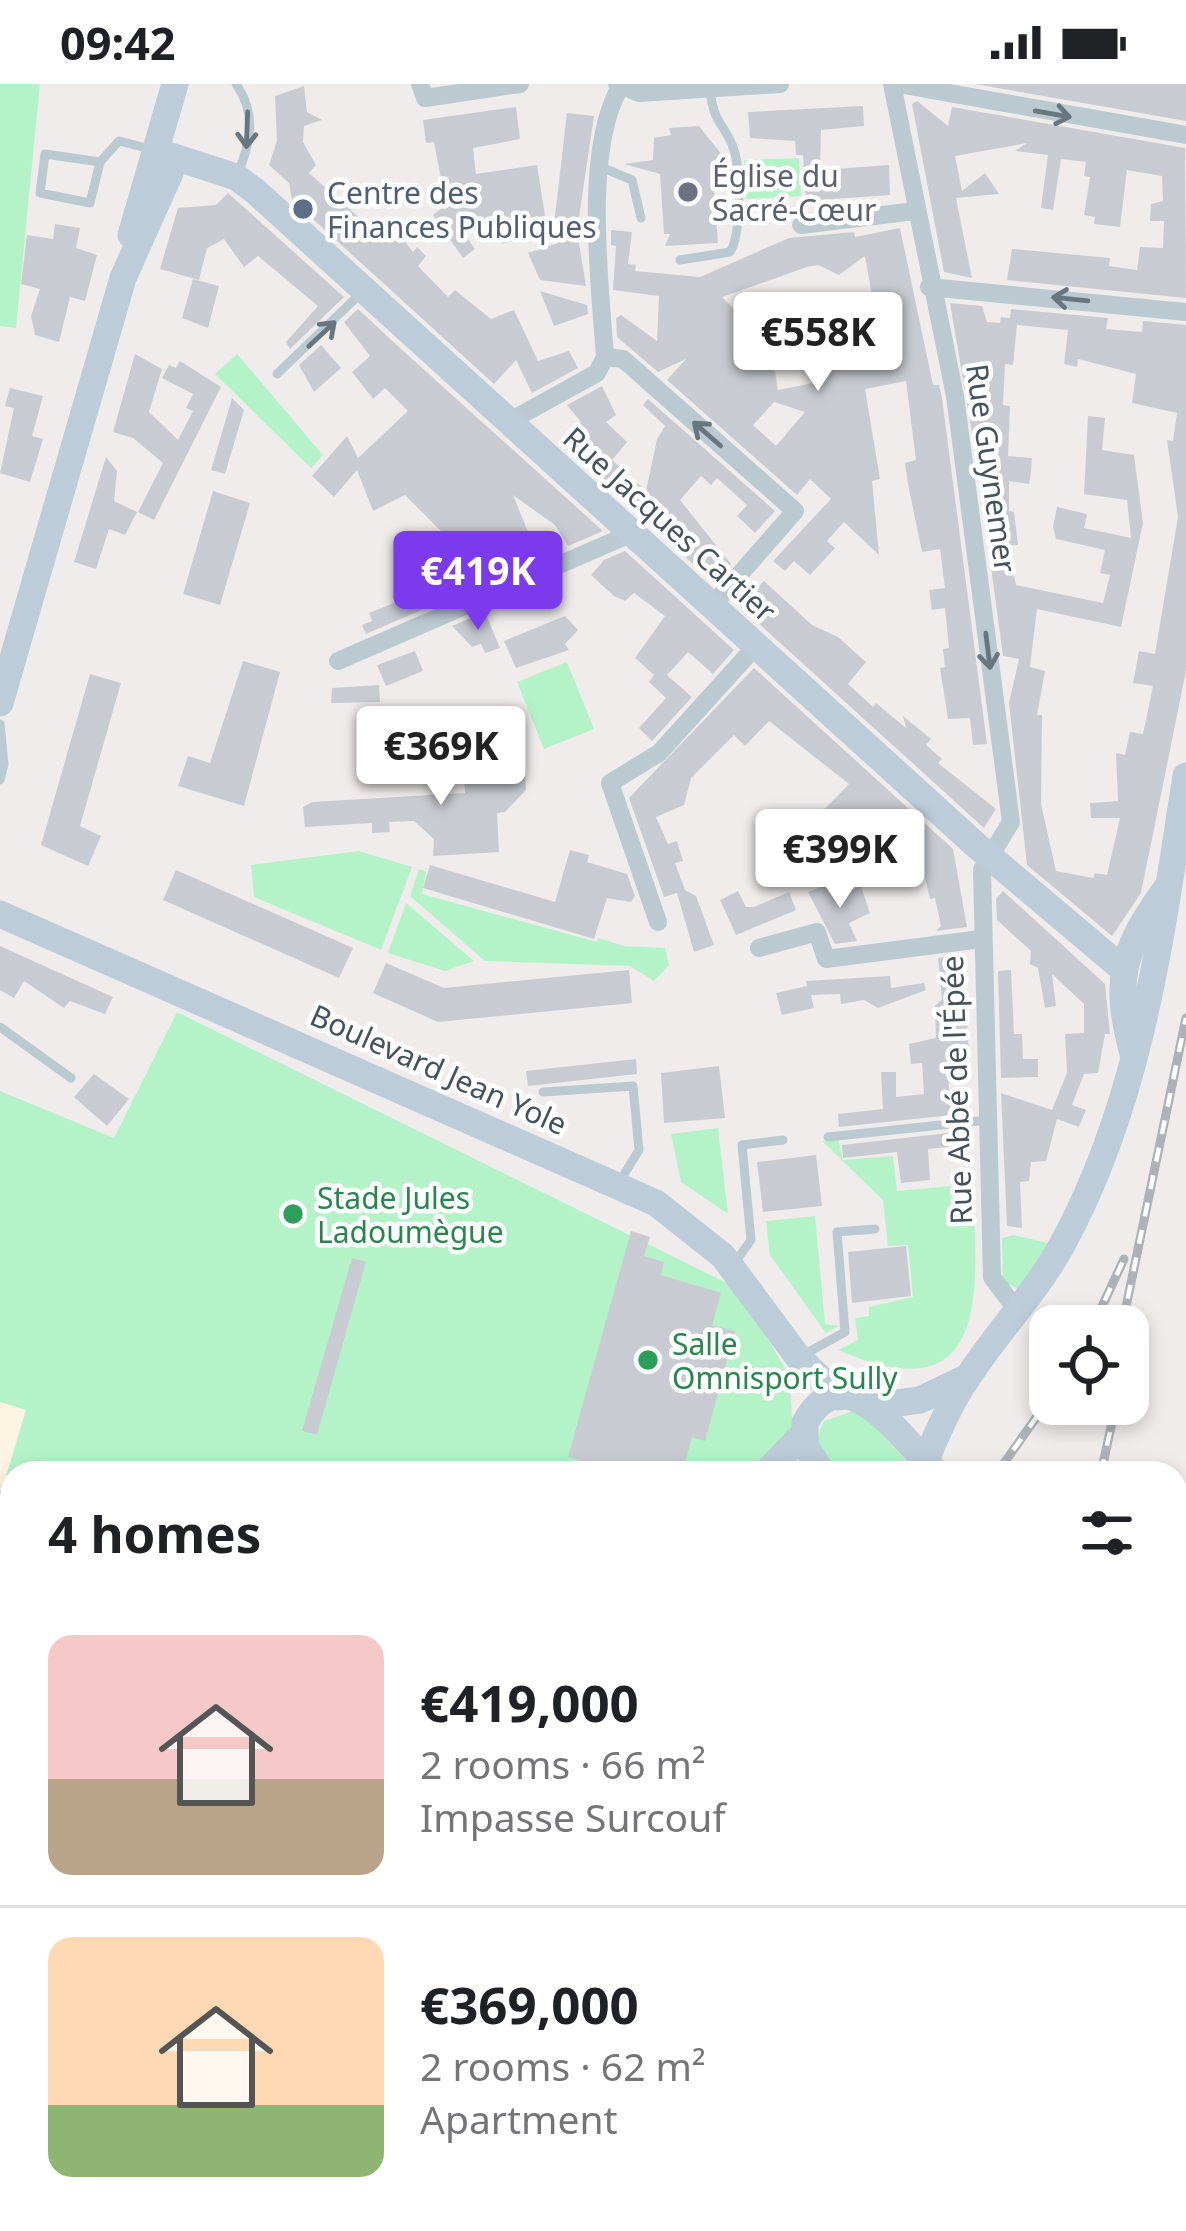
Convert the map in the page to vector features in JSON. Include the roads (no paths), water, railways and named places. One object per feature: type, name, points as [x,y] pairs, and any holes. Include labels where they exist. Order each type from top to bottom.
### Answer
[{"type":"street","points":[[0,703],[175,84]]},
{"type":"street","points":[[423,91],[520,84]]},
{"type":"street","points":[[510,421],[597,373],[605,357],[596,239],[600,167],[619,86],[639,92],[780,84]]},
{"type":"street","points":[[895,84],[1186,136]]},
{"type":"street","name":"Rue Guynemer","points":[[895,84],[929,287],[955,396],[1011,822],[990,858]]},
{"type":"street","name":"Rue Jacques Cartier","points":[[159,152],[236,177],[990,858],[1124,970]]},
{"type":"street","points":[[801,225],[915,211]]},
{"type":"street","points":[[929,287],[1186,312]]},
{"type":"street","points":[[605,357],[622,359],[795,511],[712,606]]},
{"type":"street","points":[[338,661],[621,538],[628,529]]},
{"type":"street","points":[[658,922],[610,784],[659,753],[756,646]]},
{"type":"street","points":[[933,1461],[966,1378],[1019,1313],[1073,1221],[1114,1129],[1135,1060],[1186,776]]},
{"type":"street","name":"Rue Abbé de l'Épée","points":[[990,858],[982,870],[981,939],[992,1277],[1019,1313]]},
{"type":"street","points":[[1135,1060],[1119,996],[1132,935],[1168,886]]},
{"type":"street","name":"Boulevard Jean Yole","points":[[0,914],[664,1208],[732,1265],[798,1358],[839,1397]]},
{"type":"street","points":[[759,948],[817,932],[826,958],[981,939]]},
{"type":"street","name":"Boulevard Jean Yole","points":[[798,1358],[811,1461]]},
{"type":"street","points":[[776,1461],[807,1424],[839,1397],[875,1406],[920,1400],[966,1378]]},
{"type":"street","points":[[875,1406],[925,1461]]},
{"type":"lane","points":[[236,84],[250,113],[250,137],[236,177]]},
{"type":"lane","points":[[680,260],[730,252],[739,239],[734,150],[713,118],[710,86]]},
{"type":"lane","points":[[100,162],[45,154],[40,193],[90,203],[100,162],[119,141],[159,152]]},
{"type":"lane","points":[[600,167],[632,180],[641,218]]},
{"type":"lane","points":[[277,374],[363,290]]},
{"type":"lane","points":[[0,724],[0,780]]},
{"type":"lane","points":[[0,1027],[70,1078]]},
{"type":"lane","points":[[543,1093],[633,1086],[639,1150],[618,1184]]},
{"type":"lane","points":[[828,1137],[988,1120]]},
{"type":"lane","points":[[732,1265],[751,1240],[742,1145],[783,1140]]},
{"type":"lane","points":[[798,1358],[845,1332],[837,1232],[875,1229]]},
{"type":"railway","points":[[1126,1305],[1186,1018]]},
{"type":"railway","points":[[1103,1305],[1124,1259]]},
{"type":"railway","points":[[1005,1461],[1031,1425]]},
{"type":"railway","points":[[1104,1461],[1111,1425]]},
{"type":"place","name":"Église du Sacré-Cœur","points":[[688,192]]},
{"type":"place","name":"Centre des Finances Publiques","points":[[303,209]]},
{"type":"place","name":"Stade Jules Ladoumègue","points":[[293,1214]]},
{"type":"place","name":"Salle Omnisport Sully","points":[[648,1360]]}]
